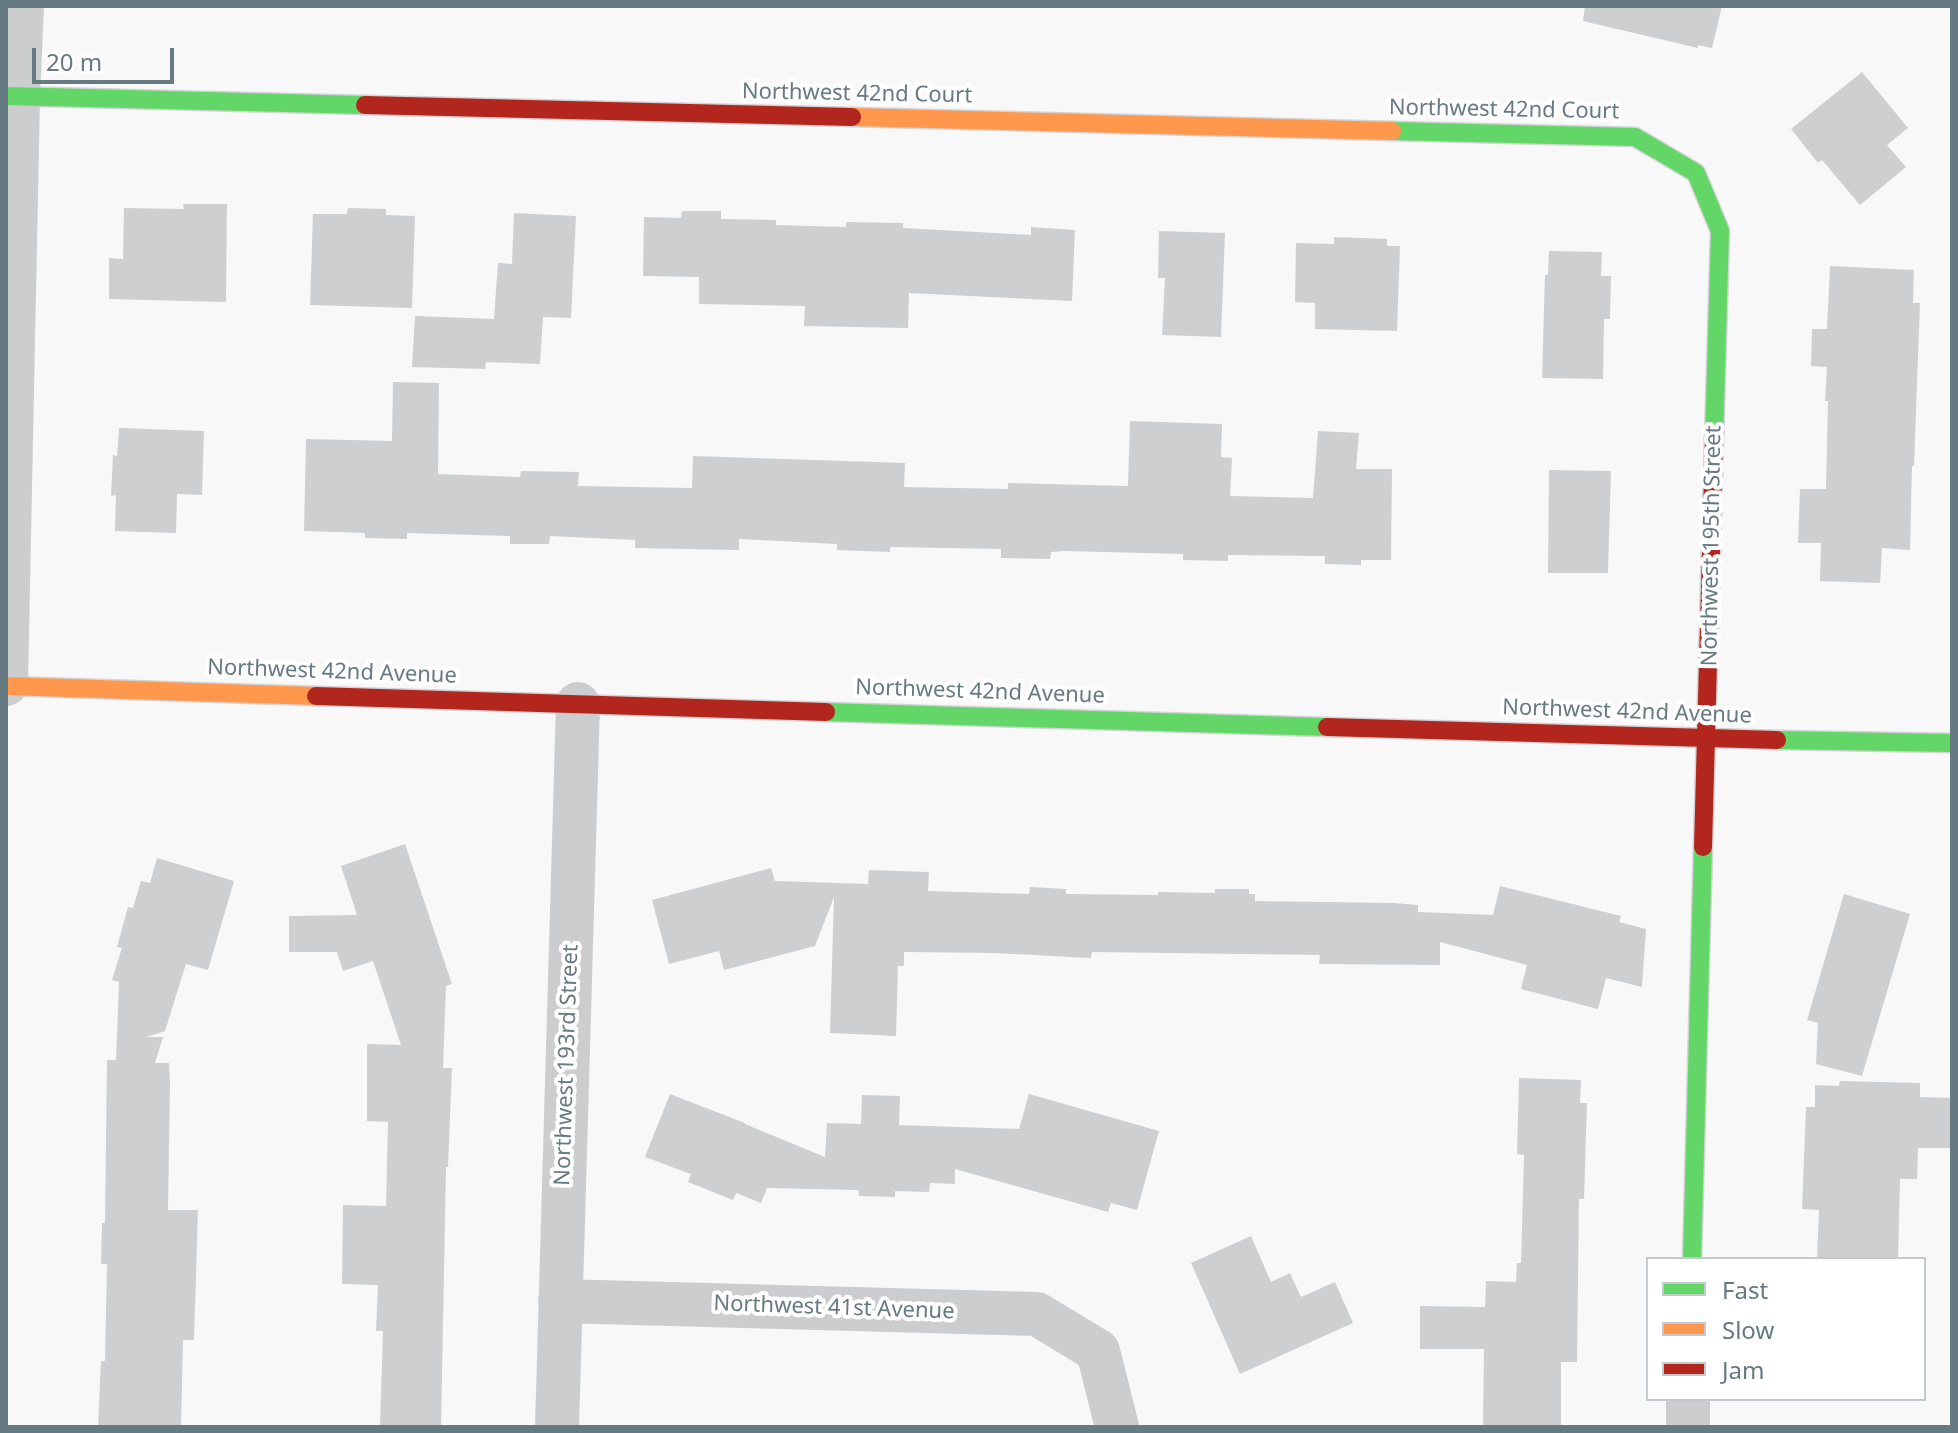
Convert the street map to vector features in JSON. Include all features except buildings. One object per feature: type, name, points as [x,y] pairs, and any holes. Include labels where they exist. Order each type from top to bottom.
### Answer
[{"type":"street","points":[[6,685],[12,96],[22,6]]},
{"type":"street","name":"Northwest 42nd Court","points":[[12,96],[1635,137],[1696,173]]},
{"type":"street","name":"Northwest 195th Street","points":[[1692,1257],[1720,231],[1696,173]]},
{"type":"street","name":"Northwest 42nd Avenue","points":[[6,685],[1707,739],[1952,743]]},
{"type":"street","name":"Northwest 193rd Street","points":[[557,1427],[578,704]]},
{"type":"street","name":"Northwest 41st Avenue","points":[[560,1301],[1037,1314],[1098,1351],[1117,1427]]},
{"type":"street","points":[[1688,1401],[1688,1427]]},
{"type":"traffic: fast","points":[[6,96],[365,105]]},
{"type":"traffic: fast","points":[[1392,131],[1635,137],[1696,173],[1720,231],[1714,440]]},
{"type":"traffic: fast","points":[[826,712],[1327,727]]},
{"type":"traffic: fast","points":[[1777,740],[1952,743]]},
{"type":"traffic: fast","points":[[1692,1257],[1703,847]]},
{"type":"traffic: slow","points":[[852,117],[1392,131]]},
{"type":"traffic: slow","points":[[6,686],[316,696]]},
{"type":"traffic: jam","points":[[365,105],[852,117]]},
{"type":"traffic: jam","points":[[1703,847],[1714,440]]},
{"type":"traffic: jam","points":[[316,696],[826,712]]},
{"type":"traffic: jam","points":[[1327,727],[1777,740]]}]
